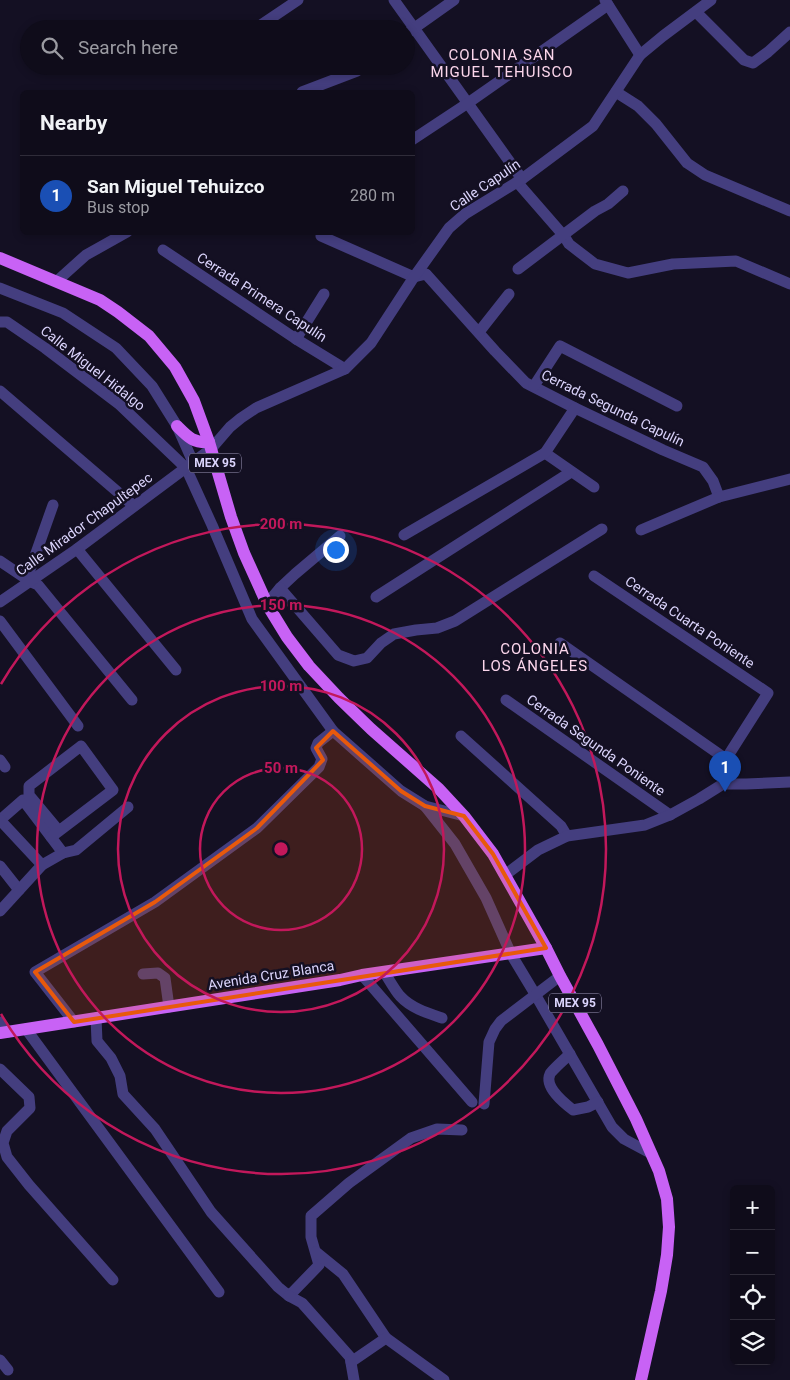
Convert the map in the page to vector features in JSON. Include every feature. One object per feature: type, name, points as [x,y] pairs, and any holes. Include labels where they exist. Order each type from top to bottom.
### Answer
[{"type":"main road","name":"MEX 95","points":[[0,258],[100,300],[149,336],[175,367],[194,401],[244,553],[268,606],[287,637],[309,666],[339,698],[439,789],[464,816],[493,854],[505,875],[598,1045],[652,1154],[663,1185],[669,1226],[667,1255],[641,1380]]},
{"type":"main road","points":[[177,426],[199,443],[210,446]]},
{"type":"main road","name":"Avenida Cruz Blanca","points":[[3,1029],[26,1029],[74,1022],[362,975],[546,948]]},
{"type":"street","points":[[268,20],[298,0]]},
{"type":"street","points":[[394,0],[404,20]]},
{"type":"street","points":[[415,27],[454,0]]},
{"type":"street","name":"Calle Capulín","points":[[210,446],[240,418],[256,408],[345,368],[371,343],[449,228],[465,214],[519,180],[593,126],[640,55],[711,0]]},
{"type":"street","points":[[415,138],[468,103],[607,2],[640,55]]},
{"type":"street","points":[[696,12],[744,60],[753,63],[790,32]]},
{"type":"street","points":[[415,37],[468,103],[519,180],[569,244],[595,264],[628,273],[673,264],[736,261],[790,284]]},
{"type":"street","points":[[307,90],[347,75]]},
{"type":"street","points":[[616,92],[638,106],[656,124],[687,163],[705,175],[790,212]]},
{"type":"street","points":[[518,269],[623,191]]},
{"type":"street","points":[[57,281],[86,255],[122,235]]},
{"type":"street","name":"Cerrada Segunda Capulín","points":[[321,236],[414,277],[426,274],[526,383],[702,467],[713,481],[719,497]]},
{"type":"street","name":"Cerrada Primera Capulín","points":[[163,250],[296,339],[345,368]]},
{"type":"street","points":[[0,288],[63,313],[116,348],[152,386],[177,426],[189,465],[212,525],[252,620],[333,731],[401,791],[425,806],[464,816]]},
{"type":"street","points":[[296,339],[324,294]]},
{"type":"street","points":[[479,332],[509,294]]},
{"type":"street","name":"Calle Miguel Hidalgo","points":[[0,322],[7,322],[30,337],[119,404],[189,465]]},
{"type":"street","points":[[534,386],[560,346],[677,406]]},
{"type":"street","points":[[0,391],[134,506]]},
{"type":"street","points":[[404,535],[545,453],[575,408]]},
{"type":"street","name":"Calle Mirador Chapultepec","points":[[0,602],[28,580],[77,549],[189,465],[210,446]]},
{"type":"street","points":[[545,453],[594,487]]},
{"type":"street","points":[[376,597],[571,472]]},
{"type":"street","points":[[641,530],[719,497],[790,479]]},
{"type":"street","points":[[28,580],[53,505]]},
{"type":"street","points":[[280,588],[338,654],[354,661],[367,658],[380,643],[394,634],[437,628],[455,621],[602,529]]},
{"type":"street","points":[[268,606],[270,600],[294,574],[340,536]]},
{"type":"street","points":[[77,549],[176,670]]},
{"type":"street","points":[[0,561],[28,580],[38,584],[132,700]]},
{"type":"street","name":"Cerrada Cuarta Poniente","points":[[594,576],[768,693],[726,759]]},
{"type":"street","points":[[0,621],[78,726]]},
{"type":"street","points":[[560,643],[726,759],[723,784]]},
{"type":"street","name":"Cerrada Segunda Poniente","points":[[506,700],[670,815]]},
{"type":"street","points":[[74,1022],[35,972],[155,902],[257,828],[319,767],[322,758],[316,748],[318,743],[333,731]]},
{"type":"street","points":[[461,736],[562,826],[567,836]]},
{"type":"street","points":[[55,834],[113,790],[81,746],[29,786],[30,795],[55,834],[64,853]]},
{"type":"street","points":[[505,875],[538,850],[567,836],[645,825],[670,815],[723,784],[790,782]]},
{"type":"street","points":[[42,865],[0,820],[23,800],[55,834]]},
{"type":"street","points":[[425,806],[455,844],[486,898],[511,954],[612,1127],[624,1139],[652,1154]]},
{"type":"street","points":[[0,911],[42,865],[64,853],[76,850],[128,807]]},
{"type":"street","points":[[0,866],[19,890]]},
{"type":"street","points":[[143,974],[158,972],[165,978],[169,1007]]},
{"type":"street","points":[[384,972],[399,995],[411,1005],[442,1018]]},
{"type":"street","points":[[362,975],[472,1102]]},
{"type":"street","points":[[484,1104],[489,1042],[495,1029],[500,1021],[560,976]]},
{"type":"street","points":[[96,1018],[97,1041],[111,1058],[120,1076],[123,1094],[156,1129],[211,1212],[278,1287],[289,1296],[302,1302],[350,1357],[354,1380]]},
{"type":"street","points":[[26,1029],[220,1292]]},
{"type":"street","points":[[570,1054],[550,1074],[549,1082],[558,1099],[573,1110],[588,1107],[598,1102]]},
{"type":"street","points":[[0,1069],[29,1097],[30,1108],[7,1131],[1,1143],[7,1157],[15,1169],[113,1280]]},
{"type":"street","points":[[289,1296],[319,1265],[311,1237],[311,1216],[349,1183],[411,1138],[437,1129],[462,1130]]},
{"type":"street","points":[[316,1252],[343,1274],[386,1338],[444,1380]]},
{"type":"street","points":[[351,1362],[386,1338]]},
{"type":"street","points":[[0,1360],[8,1370]]},
{"type":"highlighted area","points":[[333,731],[401,791],[425,806],[464,816],[493,854],[546,948],[74,1022],[35,972],[155,902],[257,828],[323,760],[316,748]]},
{"type":"place","name":"San Miguel Tehuizco","points":[[725,792]]},
{"type":"district","name":"COLONIA SAN MIGUEL TEHUISCO","points":[[502,64]]},
{"type":"district","name":"COLONIA LOS ÁNGELES","points":[[535,658]]}]
